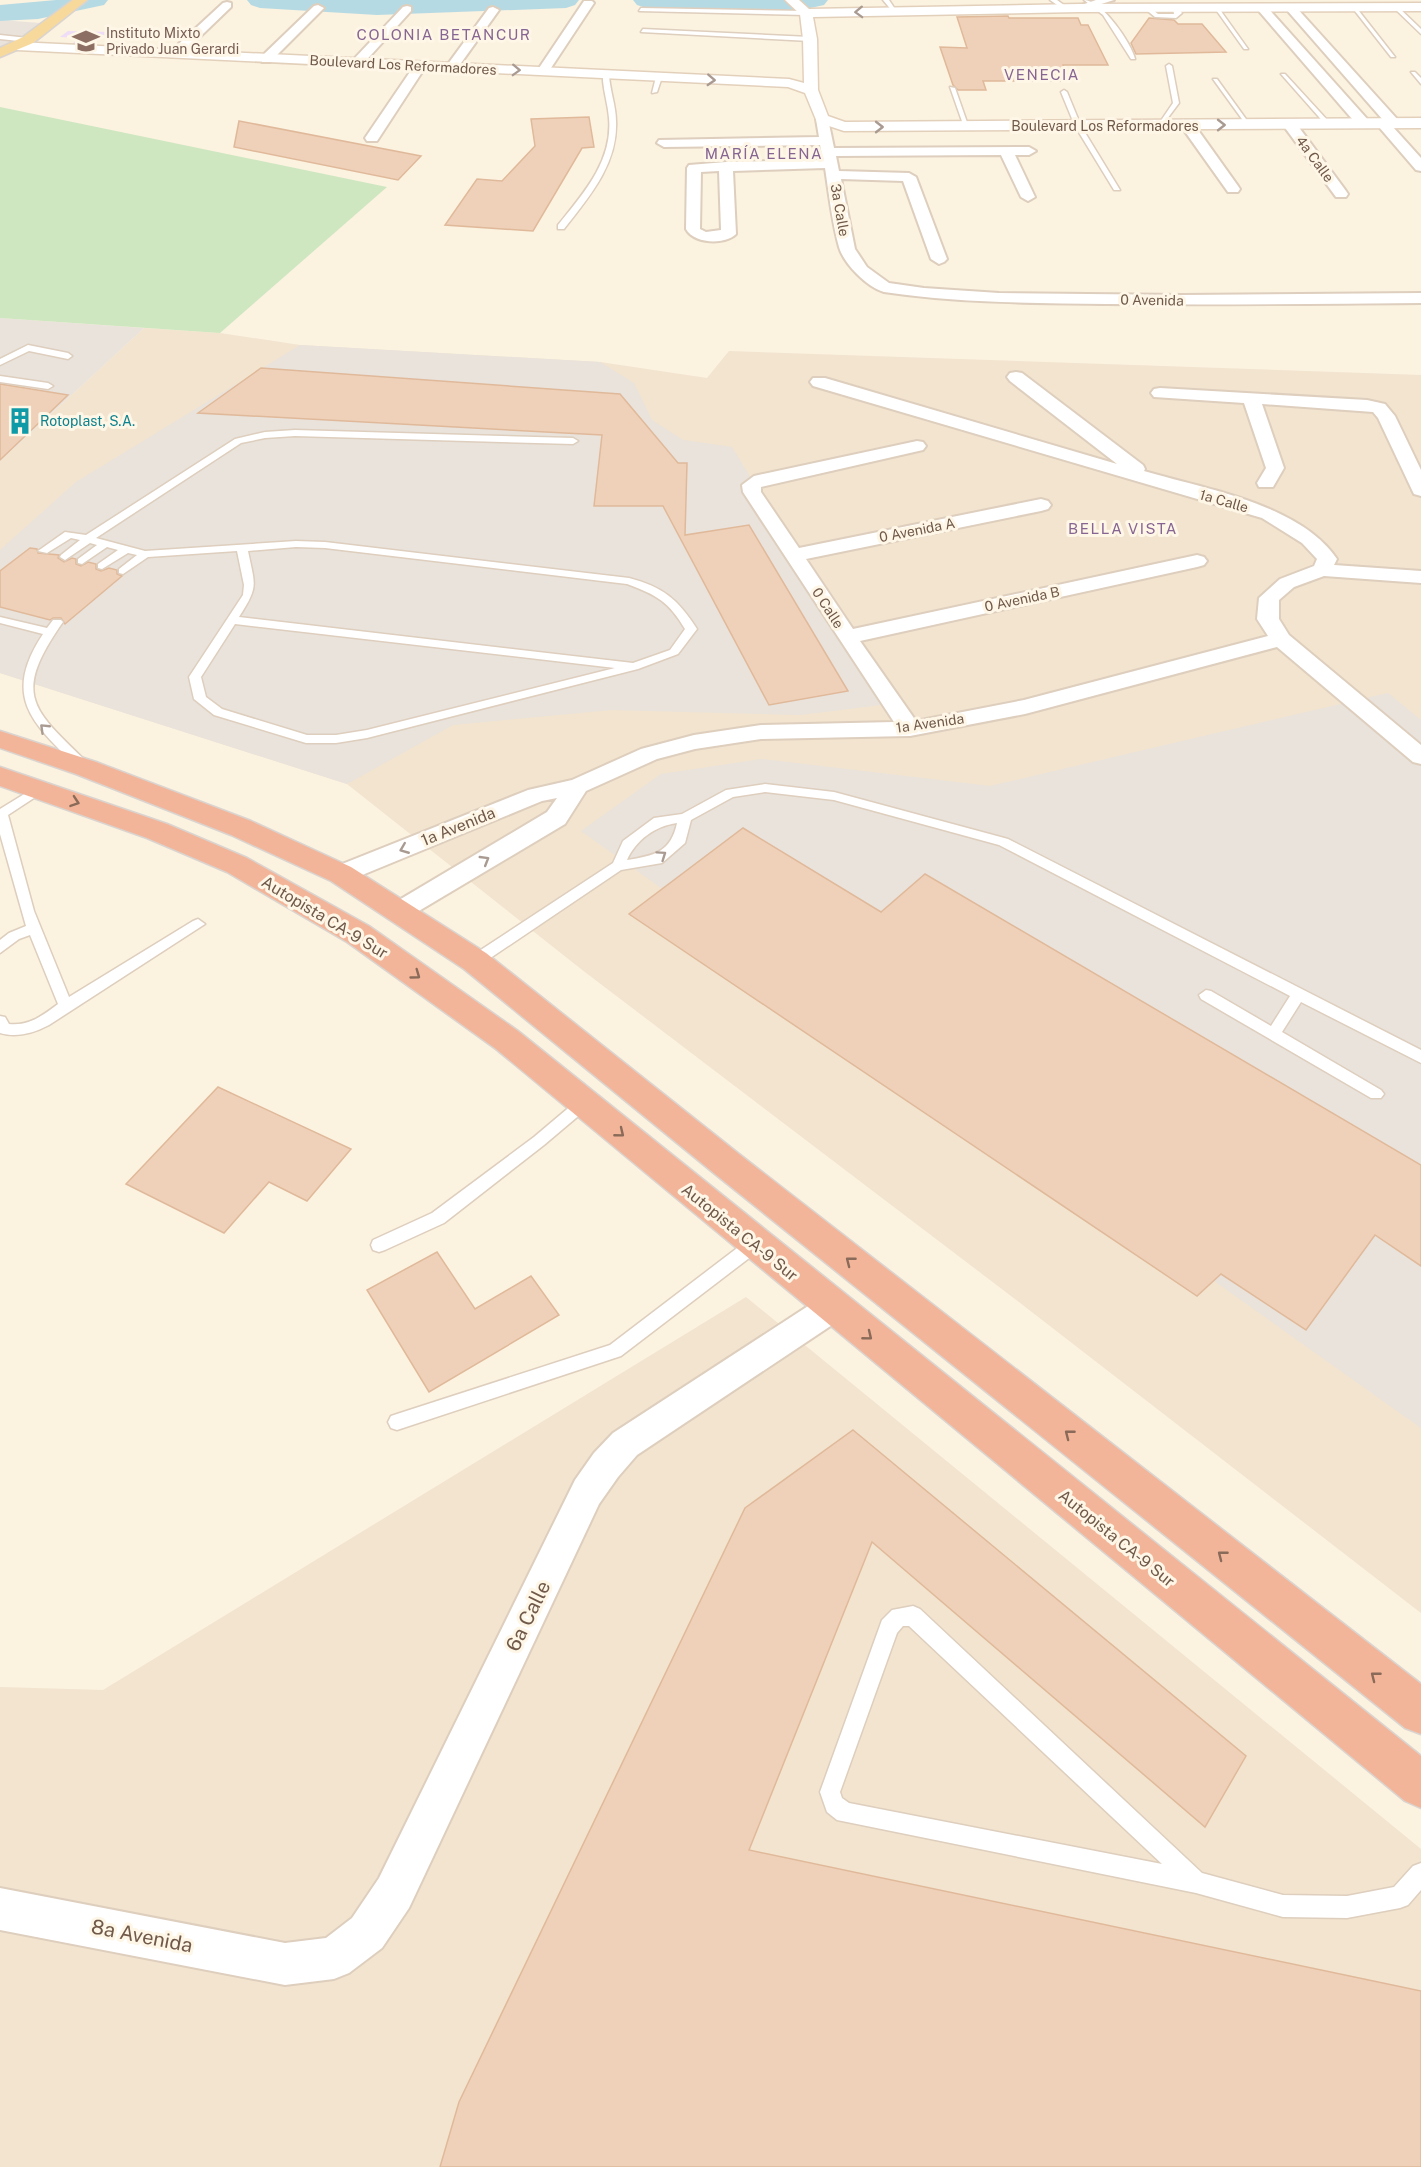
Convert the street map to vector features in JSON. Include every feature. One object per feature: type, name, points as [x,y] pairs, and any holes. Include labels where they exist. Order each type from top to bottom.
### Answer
[{"type":"highway","points":[[0,739],[86,768],[241,828],[341,874],[475,961],[727,1164],[1421,1712]]},
{"type":"highway","name":"Autopista CA-9 Sur","points":[[0,776],[157,831],[237,865],[348,928],[507,1040],[1421,1785]]},
{"type":"main road","points":[[791,0],[805,13],[810,39],[811,84],[822,119]]},
{"type":"main road","points":[[0,53],[22,43],[80,1]]},
{"type":"main road","points":[[805,13],[1093,3],[1147,8],[1421,7]]},
{"type":"main road","name":"Boulevard Los Reformadores","points":[[22,43],[266,59],[811,84]]},
{"type":"main road","name":"Boulevard Los Reformadores","points":[[822,119],[844,126],[866,127],[1421,123]]},
{"type":"street","points":[[543,71],[588,3]]},
{"type":"street","points":[[175,54],[227,5]]},
{"type":"street","points":[[1290,7],[1421,167]]},
{"type":"street","points":[[266,59],[318,8]]},
{"type":"street","points":[[1262,8],[1364,124]]},
{"type":"street","points":[[357,63],[407,9]]},
{"type":"street","points":[[452,67],[493,10]]},
{"type":"street","points":[[372,138],[420,66]]},
{"type":"street","name":"3a Calle","points":[[822,119],[847,249],[862,270],[884,287]]},
{"type":"street","name":"4a Calle","points":[[1290,125],[1341,194]]},
{"type":"street","points":[[1188,126],[1233,189]]},
{"type":"street","points":[[664,143],[829,158],[909,177],[939,259]]},
{"type":"street","points":[[1006,151],[1028,197]]},
{"type":"street","points":[[726,166],[729,234],[704,237],[695,233],[693,229],[694,168],[829,158],[1029,151]]},
{"type":"street","name":"0 Avenida","points":[[884,287],[924,293],[999,298],[1183,300],[1421,298]]},
{"type":"street","points":[[1016,377],[1149,479]]},
{"type":"street","name":"1a Calle","points":[[819,382],[1269,514],[1310,538],[1321,549],[1327,559],[1322,570]]},
{"type":"street","points":[[1160,393],[1367,405],[1380,408],[1421,490]]},
{"type":"street","points":[[1251,399],[1275,468],[1266,483]]},
{"type":"street","name":"0 Calle","points":[[910,729],[752,492],[751,485],[761,480],[917,446]]},
{"type":"street","name":"0 Avenida A","points":[[794,555],[1041,505]]},
{"type":"street","name":"0 Avenida B","points":[[847,637],[1197,561]]},
{"type":"street","points":[[1421,577],[1322,570],[1287,584],[1269,598],[1268,619],[1281,639],[1421,757]]},
{"type":"street","name":"1a Avenida","points":[[341,874],[536,795],[578,786],[649,754],[694,742],[761,732],[910,729],[1025,707],[1281,639]]},
{"type":"street","points":[[398,912],[556,818],[578,786]]},
{"type":"street","name":"6a Calle","points":[[285,1964],[334,1959],[367,1933],[394,1893],[587,1492],[606,1465],[625,1444],[833,1308]]},
{"type":"street","name":"8a Avenida","points":[[0,1909],[285,1964]]},
{"type":"lane","points":[[886,0],[896,11]]},
{"type":"lane","points":[[1053,0],[1093,3],[1105,14],[1133,58]]},
{"type":"lane","points":[[1353,7],[1393,56]]},
{"type":"lane","points":[[1396,7],[1421,32]]},
{"type":"lane","points":[[1216,8],[1246,48]]},
{"type":"lane","points":[[641,10],[805,13]]},
{"type":"lane","points":[[643,31],[810,39]]},
{"type":"lane","points":[[0,37],[22,43]]},
{"type":"lane","points":[[1161,126],[1176,103],[1169,66]]},
{"type":"lane","points":[[1413,73],[1421,82]]},
{"type":"lane","points":[[561,227],[596,181],[610,146],[614,121],[606,75]]},
{"type":"lane","points":[[1283,75],[1328,124]]},
{"type":"lane","points":[[654,92],[659,77]]},
{"type":"lane","points":[[1215,80],[1249,125]]},
{"type":"lane","points":[[952,88],[967,127]]},
{"type":"lane","points":[[1064,92],[1078,126],[1117,188]]},
{"type":"lane","points":[[0,362],[28,348],[68,356]]},
{"type":"lane","points":[[0,379],[48,386]]},
{"type":"lane","points":[[65,557],[88,539],[238,441],[265,435],[295,433],[573,441]]},
{"type":"lane","points":[[44,551],[69,534],[145,554],[242,548],[316,544],[629,581],[665,594],[681,612],[691,629],[674,652],[634,667],[367,734],[336,739],[306,739],[218,712],[200,699],[195,677],[234,620],[248,595],[249,585],[242,548]]},
{"type":"lane","points":[[82,561],[105,544]]},
{"type":"lane","points":[[102,566],[126,549]]},
{"type":"lane","points":[[123,571],[145,554]]},
{"type":"lane","points":[[1,621],[16,611]]},
{"type":"lane","points":[[25,626],[36,617]]},
{"type":"lane","points":[[234,620],[634,667]]},
{"type":"lane","points":[[1,621],[48,632]]},
{"type":"lane","points":[[57,622],[29,656],[22,676],[23,697],[33,717],[86,768]]},
{"type":"lane","points":[[618,866],[628,844],[659,821],[685,818],[730,793],[765,788],[834,796],[1003,842],[1421,1057]]},
{"type":"lane","points":[[39,789],[0,814],[33,929],[66,1006]]},
{"type":"lane","points":[[475,961],[618,866],[657,860],[680,840],[685,818]]},
{"type":"lane","points":[[0,1022],[4,1029],[20,1031],[40,1025],[66,1006],[198,924]]},
{"type":"lane","points":[[0,948],[14,936],[33,929]]},
{"type":"lane","points":[[1273,1034],[1299,993]]},
{"type":"lane","points":[[1206,995],[1376,1094]]},
{"type":"lane","points":[[379,1245],[438,1218],[584,1103]]},
{"type":"lane","points":[[397,1422],[615,1351],[755,1244]]},
{"type":"lane","points":[[1196,1882],[913,1616],[899,1617],[889,1627],[830,1792],[834,1805],[844,1813],[1196,1882],[1284,1906],[1347,1907],[1400,1897],[1421,1874]]},
{"type":"shaded area","points":[[0,20],[54,24],[0,50]]},
{"type":"shaded area","name":"Instituto Mixto Privado Juan Gerardi","points":[[68,31],[108,32],[92,46],[71,45],[79,38],[60,37]]},
{"type":"shaded area","points":[[0,318],[144,328],[0,461]]},
{"type":"shaded area","points":[[144,328],[220,333],[300,345],[600,362],[707,378],[729,351],[1421,375],[1421,1613],[1015,1299],[581,969],[347,784],[0,673],[0,461]]},
{"type":"shaded area","points":[[300,345],[600,362],[634,383],[652,420],[683,440],[732,447],[889,704],[800,715],[611,710],[453,725],[347,784],[0,673],[0,550],[76,482]]},
{"type":"shaded area","points":[[1388,693],[1421,720],[1421,1428],[581,831],[661,774],[762,759],[990,786]]},
{"type":"shaded area","points":[[746,1297],[1421,1849],[1421,2167],[0,2167],[0,1687],[103,1690]]},
{"type":"green space","points":[[0,107],[387,187],[220,333],[0,318]]},
{"type":"building","points":[[1008,16],[1009,18],[1078,18],[1081,25],[1088,25],[1108,65],[1063,65],[1070,81],[983,81],[986,90],[958,90],[953,85],[940,47],[967,48],[957,17]]},
{"type":"building","points":[[1149,18],[1174,20],[1178,24],[1202,24],[1226,52],[1136,54],[1131,43]]},
{"type":"building","points":[[589,117],[594,147],[582,148],[533,231],[445,225],[477,179],[502,181],[535,146],[531,119]]},
{"type":"building","points":[[239,121],[421,156],[398,180],[234,147]]},
{"type":"building","points":[[261,368],[620,394],[678,463],[687,463],[685,535],[749,525],[848,691],[769,705],[663,506],[594,506],[602,435],[198,413]]},
{"type":"building","name":"Rotoplast, S.A.","points":[[0,384],[68,395],[0,460]]},
{"type":"building","points":[[30,548],[37,549],[38,553],[59,555],[58,558],[64,562],[72,558],[76,559],[76,564],[81,566],[88,562],[96,564],[96,569],[101,571],[109,568],[117,570],[117,574],[122,576],[65,624],[61,618],[50,620],[0,607],[0,571]]},
{"type":"building","points":[[743,828],[881,912],[925,874],[1421,1165],[1421,1266],[1375,1235],[1306,1330],[1221,1274],[1197,1296],[629,914]]},
{"type":"building","points":[[218,1087],[351,1149],[307,1201],[269,1182],[224,1233],[126,1184]]},
{"type":"building","points":[[437,1252],[475,1309],[531,1276],[559,1315],[429,1392],[367,1290]]},
{"type":"building","points":[[853,1430],[1246,1756],[1205,1827],[872,1542],[749,1850],[1421,1991],[1421,2167],[440,2167],[459,2102],[745,1508]]},
{"type":"waterway","points":[[0,13],[38,11],[95,0]]},
{"type":"waterway","points":[[260,0],[377,7],[566,0]]},
{"type":"waterway","points":[[646,0],[784,6],[815,0]]},
{"type":"place","name":"Instituto Mixto Privado Juan Gerardi","points":[[86,41]]},
{"type":"place","name":"Rotoplast, S.A.","points":[[20,421]]},
{"type":"district","name":"COLONIA BETANCUR","points":[[444,35]]},
{"type":"district","name":"VENECIA","points":[[1042,75]]},
{"type":"district","name":"MARÍA ELENA","points":[[764,154]]},
{"type":"district","name":"BELLA VISTA","points":[[1123,529]]}]
